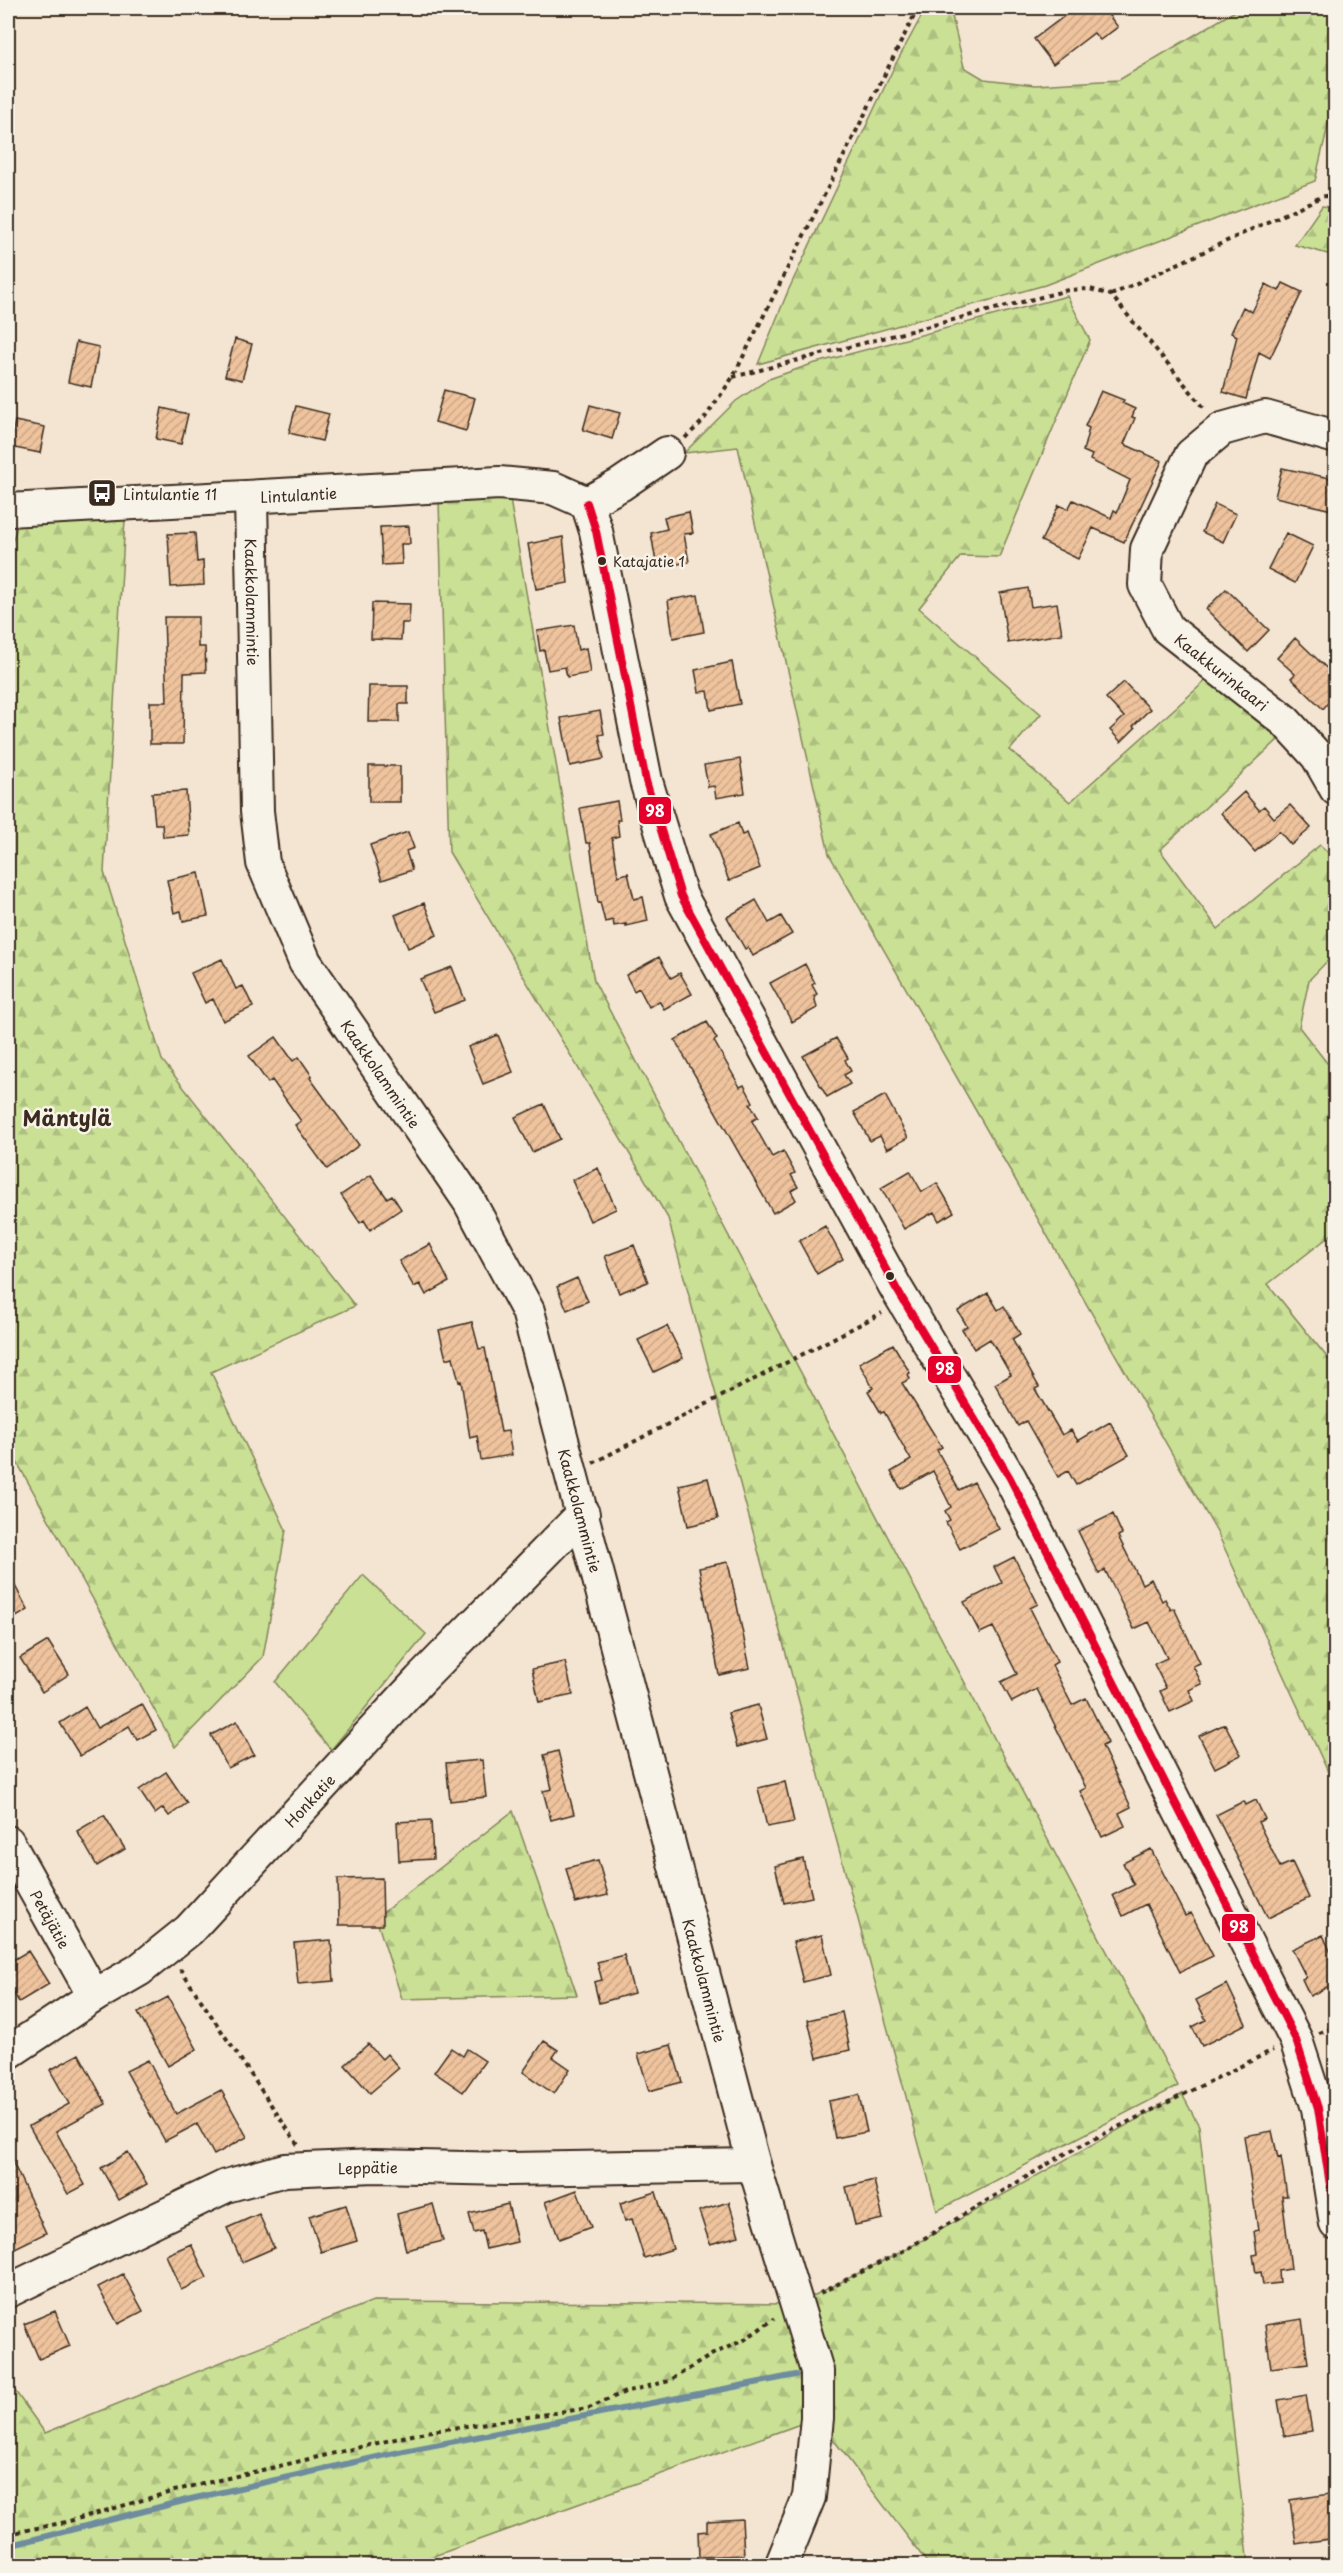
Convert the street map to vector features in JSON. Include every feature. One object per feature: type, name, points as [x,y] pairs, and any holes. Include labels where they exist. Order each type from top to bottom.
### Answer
[{"type":"street","name":"Kaakkurinkaari","points":[[1335,437],[1265,417],[1222,429],[1191,455],[1146,549],[1145,585],[1168,629],[1285,721],[1317,756],[1335,789]]},
{"type":"street","points":[[668,453],[620,485],[587,503],[596,531],[646,781],[681,896],[904,1301],[1010,1478],[1296,2040],[1318,2108],[1332,2165],[1335,2224]]},
{"type":"street","name":"Lintulantie","points":[[8,510],[499,483],[553,488],[587,503]]},
{"type":"street","name":"Kaakkolammintie","points":[[251,498],[257,811],[263,862],[305,962],[469,1201],[528,1311],[754,2165],[817,2371],[817,2418],[809,2497],[781,2565]]},
{"type":"street","name":"Honkatie","points":[[8,2053],[94,1996],[139,1970],[189,1930],[420,1680],[583,1514]]},
{"type":"street","name":"Petäjätie","points":[[8,1842],[94,1996]]},
{"type":"street","name":"Leppätie","points":[[8,2291],[226,2186],[285,2170],[374,2166],[509,2169],[754,2165]]},
{"type":"path","points":[[668,453],[702,422],[733,377],[918,8]]},
{"type":"path","points":[[1111,296],[1321,197],[1335,194]]},
{"type":"path","points":[[733,377],[1068,290],[1090,289],[1111,296],[1222,429]]},
{"type":"path","points":[[571,1475],[904,1301]]},
{"type":"path","points":[[167,1948],[314,2169]]},
{"type":"path","points":[[8,2534],[66,2522],[184,2488],[425,2432],[589,2408],[625,2392],[669,2381],[744,2340],[797,2304],[903,2252],[1068,2152],[1223,2073],[1296,2040]]},
{"type":"green space","points":[[926,8],[954,8],[951,12],[964,67],[984,79],[1035,85],[1119,80],[1240,8],[1335,8],[1335,96],[1315,181],[1045,285],[758,364],[788,291],[894,67]]},
{"type":"green space","points":[[1322,206],[1335,208],[1335,256],[1295,245]]},
{"type":"green space","points":[[1067,296],[1090,340],[999,557],[961,556],[919,608],[1041,714],[1010,750],[1070,802],[1211,676],[1280,738],[1160,850],[1218,929],[1320,845],[1335,859],[1335,953],[1309,980],[1299,1027],[1327,1063],[1335,1063],[1335,1232],[1268,1284],[1335,1367],[1335,1787],[1218,1534],[829,854],[738,447],[684,453],[736,401],[769,379],[812,364]]},
{"type":"green space","points":[[509,494],[594,981],[1178,2086],[937,2211],[668,1218],[449,852],[439,501]]},
{"type":"green space","points":[[126,503],[104,872],[162,1060],[355,1306],[211,1372],[286,1530],[263,1657],[175,1747],[8,1446],[8,554],[23,509]]},
{"type":"green space","points":[[363,1575],[426,1634],[331,1750],[275,1682]]},
{"type":"green space","points":[[513,1811],[577,1995],[402,1999],[376,1918]]},
{"type":"green space","points":[[1182,2094],[1199,2126],[1249,2565],[929,2565],[817,2418],[409,2565],[8,2565],[8,2381],[45,2433],[373,2301],[797,2304],[903,2251]]},
{"type":"building","points":[[1075,8],[1103,8],[1118,27],[1100,40],[1094,33],[1053,64],[1034,39]]},
{"type":"building","points":[[1283,283],[1302,292],[1270,358],[1259,352],[1246,399],[1223,392],[1237,336],[1231,333],[1243,307],[1252,312],[1266,284],[1279,291]]},
{"type":"building","points":[[235,339],[252,344],[242,380],[225,376]]},
{"type":"building","points":[[76,342],[99,347],[91,387],[68,382]]},
{"type":"building","points":[[444,390],[475,398],[466,431],[435,422]]},
{"type":"building","points":[[1101,391],[1124,400],[1122,403],[1135,409],[1132,417],[1135,418],[1124,444],[1162,461],[1124,542],[1093,528],[1078,559],[1041,541],[1059,505],[1068,509],[1073,500],[1111,518],[1114,510],[1117,512],[1130,480],[1090,460],[1092,455],[1083,451],[1089,428],[1085,426]]},
{"type":"building","points":[[590,405],[620,413],[612,439],[583,430]]},
{"type":"building","points":[[296,406],[329,414],[322,441],[289,433]]},
{"type":"building","points":[[162,408],[188,414],[181,444],[156,439]]},
{"type":"building","points":[[15,421],[45,427],[40,453],[10,447]]},
{"type":"building","points":[[1282,468],[1335,479],[1332,510],[1275,497]]},
{"type":"building","points":[[1215,504],[1236,514],[1223,542],[1202,532]]},
{"type":"building","points":[[689,512],[693,533],[684,534],[689,562],[657,568],[651,533],[667,529],[664,517]]},
{"type":"building","points":[[409,526],[410,544],[401,544],[402,564],[382,565],[380,527]]},
{"type":"building","points":[[195,533],[197,562],[203,561],[204,585],[171,587],[168,534]]},
{"type":"building","points":[[1286,533],[1313,546],[1295,583],[1268,569]]},
{"type":"building","points":[[563,537],[568,583],[536,589],[528,544]]},
{"type":"building","points":[[1028,588],[1031,607],[1057,603],[1062,634],[1008,643],[1000,593]]},
{"type":"building","points":[[1226,589],[1269,630],[1248,652],[1206,609]]},
{"type":"building","points":[[698,595],[704,632],[673,638],[668,600]]},
{"type":"building","points":[[372,603],[410,604],[409,623],[402,623],[401,640],[371,639]]},
{"type":"building","points":[[164,617],[198,617],[198,647],[205,647],[206,672],[184,673],[183,744],[150,744],[150,702],[167,702]]},
{"type":"building","points":[[574,625],[578,650],[586,648],[590,673],[567,677],[565,667],[548,670],[544,650],[540,651],[537,631]]},
{"type":"building","points":[[1295,638],[1335,676],[1335,694],[1323,709],[1291,678],[1295,674],[1277,658]]},
{"type":"building","points":[[732,662],[740,704],[711,710],[708,691],[699,692],[695,670]]},
{"type":"building","points":[[1124,682],[1150,709],[1121,742],[1110,730],[1124,717],[1106,698]]},
{"type":"building","points":[[369,686],[408,686],[408,704],[399,704],[399,722],[368,722]]},
{"type":"building","points":[[600,711],[604,734],[599,735],[604,759],[570,766],[561,718]]},
{"type":"building","points":[[740,759],[745,793],[716,798],[714,786],[708,787],[704,765]]},
{"type":"building","points":[[369,766],[400,766],[400,802],[369,802]]},
{"type":"building","points":[[186,791],[189,835],[163,837],[162,824],[155,824],[152,793]]},
{"type":"building","points":[[1244,792],[1259,810],[1264,806],[1274,818],[1290,805],[1311,828],[1291,845],[1279,831],[1255,852],[1221,813]]},
{"type":"building","points":[[617,801],[620,820],[617,820],[619,836],[612,838],[618,876],[628,873],[634,899],[643,897],[648,921],[626,926],[626,924],[614,926],[613,920],[605,922],[600,902],[598,903],[590,843],[586,843],[580,808]]},
{"type":"building","points":[[738,823],[742,835],[747,833],[760,868],[729,881],[711,834]]},
{"type":"building","points":[[408,832],[414,848],[406,851],[412,870],[382,880],[370,845]]},
{"type":"building","points":[[199,873],[208,916],[183,921],[181,911],[174,913],[167,880]]},
{"type":"building","points":[[756,900],[769,923],[781,916],[792,934],[753,956],[748,947],[745,949],[727,917]]},
{"type":"building","points":[[424,903],[437,935],[408,948],[395,915]]},
{"type":"building","points":[[659,957],[671,978],[680,973],[692,994],[664,1009],[659,1001],[649,1007],[639,988],[634,991],[626,975]]},
{"type":"building","points":[[222,959],[236,989],[243,986],[253,1007],[223,1021],[213,999],[205,1003],[191,973]]},
{"type":"building","points":[[805,964],[815,983],[812,985],[817,994],[814,996],[817,1008],[792,1022],[770,983]]},
{"type":"building","points":[[452,967],[465,1000],[434,1012],[420,979]]},
{"type":"building","points":[[707,1022],[717,1039],[714,1041],[740,1087],[744,1085],[753,1102],[750,1104],[758,1117],[752,1121],[772,1157],[783,1151],[795,1173],[791,1175],[798,1187],[791,1191],[796,1200],[773,1213],[675,1040]]},
{"type":"building","points":[[498,1035],[513,1072],[483,1084],[468,1047]]},
{"type":"building","points":[[276,1037],[293,1061],[299,1057],[312,1076],[310,1078],[359,1145],[327,1169],[295,1125],[301,1121],[272,1080],[268,1083],[249,1056]]},
{"type":"building","points":[[836,1038],[848,1058],[845,1060],[851,1071],[844,1075],[850,1084],[827,1097],[803,1056]]},
{"type":"building","points":[[885,1095],[908,1138],[887,1149],[880,1136],[870,1141],[854,1112]]},
{"type":"building","points":[[544,1104],[560,1139],[532,1152],[515,1117]]},
{"type":"building","points":[[598,1168],[616,1209],[590,1221],[572,1180]]},
{"type":"building","points":[[910,1171],[922,1192],[937,1183],[954,1212],[939,1221],[934,1212],[904,1229],[881,1188]]},
{"type":"building","points":[[371,1175],[387,1198],[392,1195],[401,1209],[370,1230],[364,1220],[360,1223],[341,1195]]},
{"type":"building","points":[[825,1226],[843,1259],[817,1274],[799,1241]]},
{"type":"building","points":[[430,1244],[449,1282],[426,1295],[420,1284],[414,1287],[399,1261]]},
{"type":"building","points":[[634,1245],[648,1282],[619,1293],[605,1256]]},
{"type":"building","points":[[577,1278],[588,1301],[567,1310],[557,1287]]},
{"type":"building","points":[[988,1293],[998,1310],[1004,1306],[1020,1334],[1012,1339],[1039,1387],[1035,1389],[1062,1435],[1071,1430],[1078,1441],[1110,1422],[1129,1455],[1076,1485],[1068,1471],[1058,1477],[1026,1421],[1018,1426],[995,1384],[1011,1375],[990,1339],[974,1349],[962,1329],[967,1326],[958,1311]]},
{"type":"building","points":[[472,1322],[479,1349],[485,1348],[501,1432],[508,1431],[512,1455],[481,1460],[477,1436],[470,1438],[461,1381],[459,1382],[453,1357],[446,1359],[439,1330]]},
{"type":"building","points":[[667,1326],[683,1358],[654,1372],[638,1340]]},
{"type":"building","points":[[893,1344],[910,1373],[908,1374],[910,1379],[902,1383],[942,1447],[937,1450],[959,1490],[974,1482],[999,1529],[960,1549],[946,1522],[950,1520],[945,1511],[951,1507],[933,1471],[901,1489],[891,1472],[911,1460],[884,1412],[881,1413],[868,1391],[873,1388],[859,1363]]},
{"type":"building","points":[[708,1478],[718,1519],[688,1526],[679,1485]]},
{"type":"building","points":[[1113,1514],[1122,1534],[1118,1536],[1142,1584],[1151,1579],[1162,1601],[1165,1599],[1171,1610],[1174,1608],[1200,1663],[1193,1666],[1202,1684],[1189,1690],[1194,1701],[1170,1712],[1160,1691],[1166,1688],[1154,1664],[1167,1658],[1149,1622],[1134,1629],[1105,1570],[1099,1574],[1078,1531]]},
{"type":"building","points":[[1014,1557],[1038,1604],[1030,1608],[1057,1662],[1052,1665],[1072,1705],[1086,1698],[1108,1743],[1102,1746],[1131,1807],[1119,1813],[1125,1826],[1102,1837],[1080,1791],[1086,1788],[1037,1689],[1012,1702],[1001,1682],[1017,1674],[993,1627],[980,1633],[964,1602],[1002,1583],[994,1567]]},
{"type":"building","points":[[728,1562],[750,1668],[719,1675],[699,1568]]},
{"type":"building","points":[[8,1573],[28,1610],[8,1622]]},
{"type":"building","points":[[48,1641],[69,1674],[42,1692],[20,1658]]},
{"type":"building","points":[[565,1662],[573,1695],[539,1702],[532,1669]]},
{"type":"building","points":[[142,1704],[156,1730],[137,1740],[129,1726],[80,1756],[60,1723],[85,1707],[97,1728]]},
{"type":"building","points":[[758,1705],[767,1739],[737,1747],[728,1713]]},
{"type":"building","points":[[237,1721],[254,1755],[228,1768],[211,1735]]},
{"type":"building","points":[[1225,1724],[1241,1755],[1215,1768],[1199,1736]]},
{"type":"building","points":[[558,1751],[574,1814],[551,1820],[543,1791],[552,1789],[544,1755]]},
{"type":"building","points":[[482,1760],[486,1797],[450,1801],[446,1763]]},
{"type":"building","points":[[166,1772],[187,1803],[169,1816],[163,1808],[155,1814],[139,1790]]},
{"type":"building","points":[[785,1782],[794,1822],[767,1827],[758,1788]]},
{"type":"building","points":[[1256,1800],[1265,1819],[1258,1822],[1280,1867],[1292,1862],[1309,1898],[1268,1918],[1216,1815],[1244,1801],[1246,1805]]},
{"type":"building","points":[[104,1815],[125,1849],[97,1866],[77,1831]]},
{"type":"building","points":[[431,1820],[433,1859],[399,1861],[397,1822]]},
{"type":"building","points":[[1151,1849],[1185,1916],[1191,1913],[1213,1956],[1180,1972],[1146,1904],[1123,1916],[1113,1895],[1134,1885],[1123,1863]]},
{"type":"building","points":[[803,1859],[812,1897],[784,1903],[775,1866]]},
{"type":"building","points":[[598,1860],[608,1895],[575,1903],[566,1868]]},
{"type":"building","points":[[382,1878],[383,1925],[339,1925],[338,1879]]},
{"type":"building","points":[[822,1935],[831,1975],[803,1982],[793,1942]]},
{"type":"building","points":[[1323,1935],[1335,1962],[1335,1983],[1310,1996],[1302,1979],[1306,1977],[1292,1949]]},
{"type":"building","points":[[331,1940],[334,1981],[298,1984],[294,1943]]},
{"type":"building","points":[[28,1951],[49,1984],[19,2002],[8,1984],[8,1963]]},
{"type":"building","points":[[624,1955],[634,1993],[599,2003],[594,1982],[602,1980],[597,1962]]},
{"type":"building","points":[[1227,1984],[1246,2024],[1202,2046],[1192,2027],[1206,2020],[1196,2000]]},
{"type":"building","points":[[168,1997],[197,2049],[168,2066],[138,2013]]},
{"type":"building","points":[[842,2012],[850,2050],[817,2058],[808,2020]]},
{"type":"building","points":[[544,2041],[558,2050],[553,2057],[570,2069],[554,2094],[523,2072]]},
{"type":"building","points":[[368,2044],[382,2059],[387,2054],[399,2068],[370,2093],[345,2065]]},
{"type":"building","points":[[671,2045],[682,2082],[649,2091],[638,2054]]},
{"type":"building","points":[[451,2048],[463,2056],[467,2049],[485,2061],[463,2092],[434,2072]]},
{"type":"building","points":[[79,2054],[106,2104],[56,2131],[85,2185],[68,2194],[29,2126],[69,2104],[50,2070]]},
{"type":"building","points":[[148,2060],[176,2114],[221,2090],[247,2137],[214,2155],[197,2124],[165,2141],[126,2071]]},
{"type":"building","points":[[859,2095],[867,2132],[835,2138],[828,2101]]},
{"type":"building","points":[[1272,2131],[1278,2158],[1281,2157],[1287,2196],[1282,2196],[1291,2269],[1279,2271],[1280,2283],[1263,2285],[1261,2272],[1256,2273],[1253,2255],[1257,2254],[1254,2231],[1258,2230],[1244,2136]]},
{"type":"building","points":[[8,2152],[46,2233],[13,2249],[8,2237]]},
{"type":"building","points":[[128,2152],[147,2184],[119,2200],[101,2168]]},
{"type":"building","points":[[874,2180],[883,2219],[855,2225],[846,2187]]},
{"type":"building","points":[[577,2190],[591,2227],[559,2239],[545,2202]]},
{"type":"building","points":[[656,2192],[673,2249],[644,2258],[632,2219],[625,2221],[620,2203]]},
{"type":"building","points":[[729,2202],[739,2236],[710,2244],[699,2211]]},
{"type":"building","points":[[433,2204],[443,2241],[406,2250],[397,2214]]},
{"type":"building","points":[[508,2204],[517,2242],[486,2249],[482,2231],[474,2233],[469,2214]]},
{"type":"building","points":[[346,2205],[357,2241],[321,2252],[309,2216]]},
{"type":"building","points":[[259,2214],[274,2248],[242,2262],[227,2228]]},
{"type":"building","points":[[191,2244],[207,2278],[181,2290],[166,2255]]},
{"type":"building","points":[[123,2274],[143,2311],[118,2324],[98,2287]]},
{"type":"building","points":[[55,2311],[70,2346],[39,2359],[24,2324]]},
{"type":"building","points":[[1302,2319],[1308,2363],[1271,2368],[1265,2325]]},
{"type":"building","points":[[1306,2395],[1312,2431],[1284,2436],[1278,2400]]},
{"type":"building","points":[[1329,2494],[1335,2538],[1296,2544],[1290,2500]]},
{"type":"building","points":[[742,2519],[744,2555],[699,2557],[698,2532],[707,2531],[707,2521]]},
{"type":"waterway","points":[[8,2546],[191,2499],[404,2451],[796,2375]]},
{"type":"transit line","name":"98","points":[[587,503],[596,531],[646,781],[681,896],[896,1288],[1010,1478],[1296,2040],[1318,2108],[1336,2224]]},
{"type":"place","name":"Lintulantie 11","points":[[102,493]]},
{"type":"place","name":"Katajatie 1","points":[[602,561]]},
{"type":"district","name":"Mäntylä","points":[[67,1117]]}]
